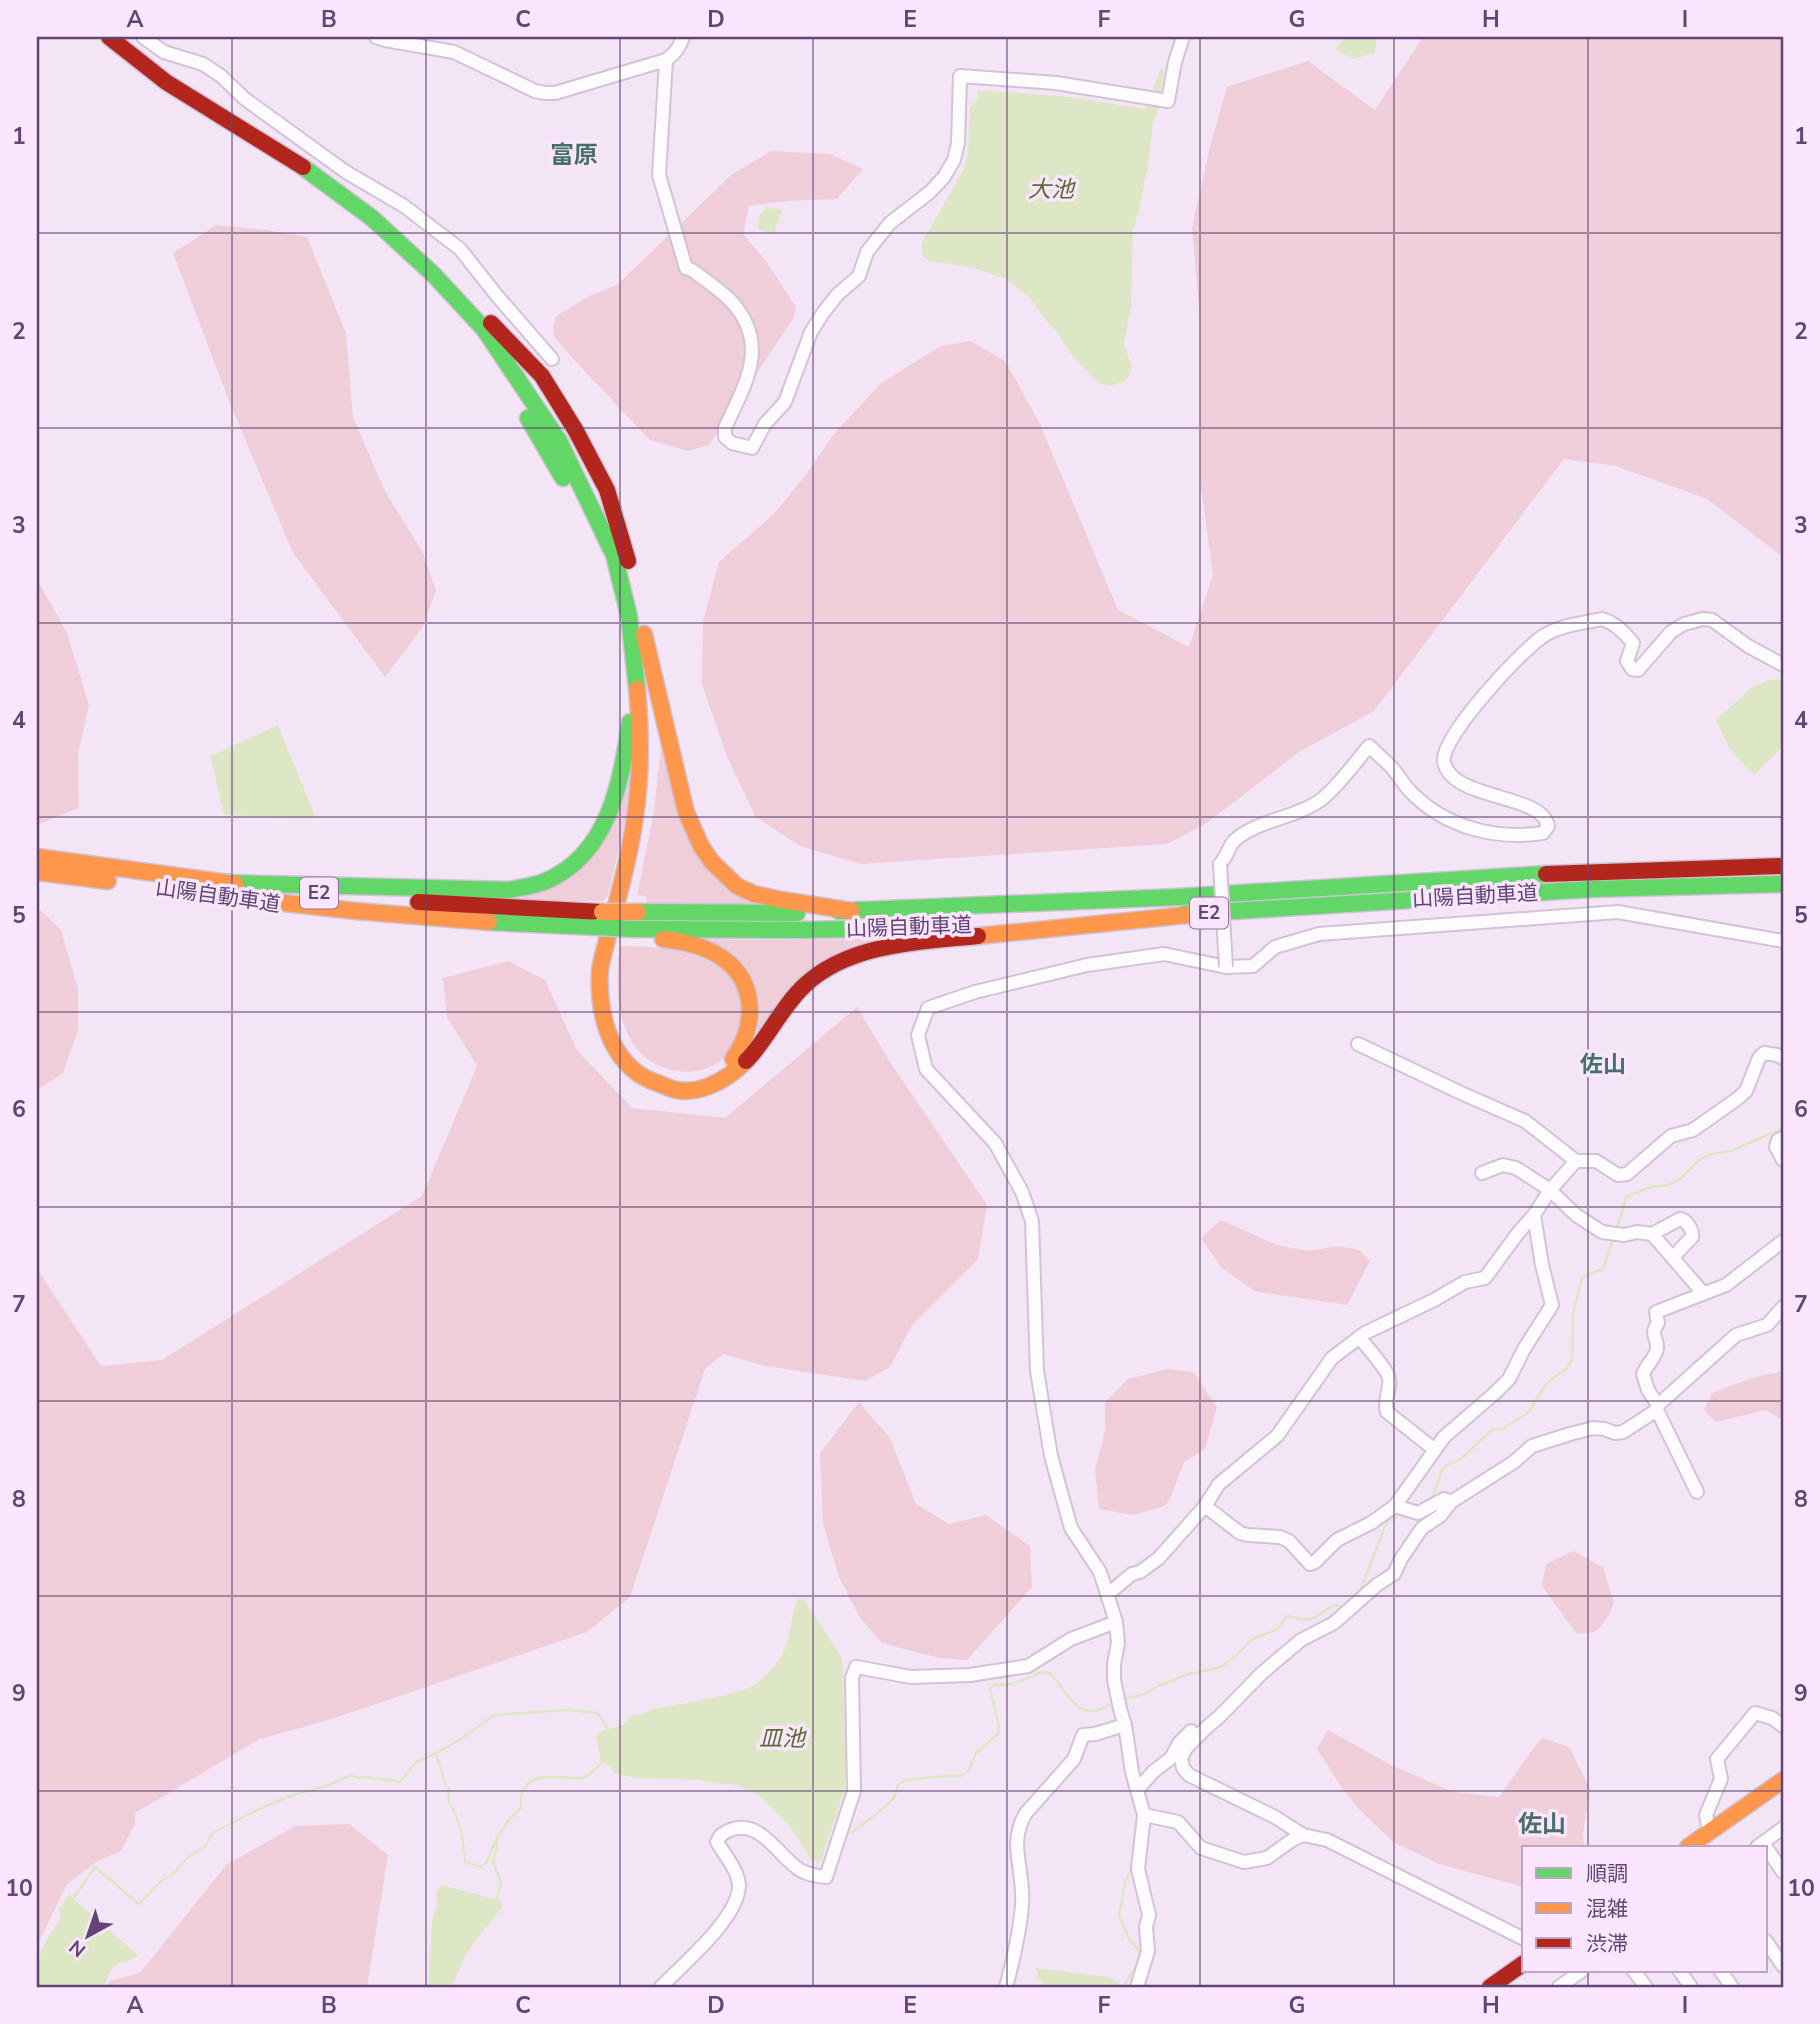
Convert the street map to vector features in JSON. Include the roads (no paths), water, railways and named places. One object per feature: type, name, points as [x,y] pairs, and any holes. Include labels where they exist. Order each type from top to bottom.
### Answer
[{"type":"main road","points":[[109,37],[166,82],[310,172],[372,218],[542,376],[607,490],[620,552],[629,616],[683,804],[697,840],[715,867],[739,888],[768,898],[794,903],[829,904],[852,911]]},
{"type":"main road","points":[[124,37],[170,74],[319,166],[377,212],[439,267],[488,326],[559,441],[620,552]]},
{"type":"main road","points":[[224,883],[510,890],[550,879],[568,869],[586,853],[600,835],[614,804],[642,663]]},
{"type":"main road","points":[[642,663],[641,762],[630,847],[600,969],[604,1023],[625,1062],[653,1083],[687,1091],[710,1085],[734,1073],[750,1057],[805,985],[822,971],[849,958],[888,947],[923,942],[1197,914]]},
{"type":"main road","points":[[600,920],[634,926],[707,950],[722,957],[739,975],[748,997],[750,1025],[741,1050],[731,1062],[705,1076],[682,1080],[659,1075],[635,1059],[626,1046],[611,1005],[614,946],[635,865],[645,810],[649,761],[642,663]]},
{"type":"main road","name":"山陽自動車道","points":[[37,857],[224,883],[600,920],[634,926],[868,929],[1197,914],[1593,890],[1783,884]]},
{"type":"main road","name":"山陽自動車道","points":[[634,926],[764,913],[1178,897],[1589,872],[1783,866]]},
{"type":"main road","name":"山陽自動車道","points":[[37,872],[289,906],[484,922],[600,920]]},
{"type":"main road","points":[[1689,1846],[1783,1780]]},
{"type":"main road","points":[[1490,1987],[1522,1965]]},
{"type":"street","points":[[143,37],[164,52],[203,64],[221,76],[245,99],[346,172],[404,206],[460,249],[552,359]]},
{"type":"street","points":[[376,37],[454,52],[535,91],[545,93],[555,93],[666,60],[673,55],[683,37]]},
{"type":"street","points":[[666,60],[659,175],[686,268],[731,302],[745,322],[753,345],[750,374],[725,428],[725,437],[732,443],[752,448],[765,424],[785,402],[811,332],[823,313],[837,295],[859,276],[867,253],[890,223],[930,192],[944,177],[954,160],[958,143],[960,76],[1056,83],[1168,101],[1183,37]]},
{"type":"street","points":[[1226,967],[1220,864],[1228,849],[1236,839],[1255,828],[1296,814],[1321,800],[1369,747],[1394,769],[1412,794],[1436,813],[1492,834],[1543,833],[1548,826],[1547,820],[1538,812],[1464,786],[1447,770],[1443,760],[1450,738],[1498,678],[1546,634],[1602,619],[1610,622],[1633,643],[1627,661],[1632,669],[1638,670],[1671,632],[1684,624],[1703,619],[1712,620],[1748,646],[1783,666]]},
{"type":"street","points":[[1137,1987],[1148,1951],[1146,1927],[1149,1916],[1138,1869],[1144,1815],[1121,1726],[1114,1680],[1118,1643],[1116,1622],[1100,1572],[1071,1528],[1051,1456],[1037,1371],[1031,1221],[1022,1192],[995,1143],[926,1069],[918,1035],[928,1008],[975,992],[1087,965],[1164,954],[1226,967],[1253,966],[1275,947],[1319,934],[1618,912],[1783,941]]},
{"type":"street","points":[[1358,1044],[1525,1121],[1576,1161],[1596,1161],[1618,1175],[1627,1174],[1671,1136],[1693,1130],[1737,1099],[1746,1091],[1759,1058],[1764,1053],[1783,1058]]},
{"type":"street","points":[[1783,1138],[1778,1140],[1776,1147],[1783,1160]]},
{"type":"street","points":[[1108,1594],[1132,1574],[1140,1572],[1159,1558],[1205,1506],[1219,1485],[1277,1436],[1332,1358],[1359,1337],[1465,1282],[1485,1278],[1550,1190],[1576,1161]]},
{"type":"street","points":[[1482,1173],[1503,1166],[1516,1168],[1550,1190],[1576,1215],[1602,1232],[1624,1235],[1651,1234],[1683,1219],[1691,1228],[1692,1237],[1672,1257]]},
{"type":"street","points":[[1205,1506],[1241,1533],[1280,1536],[1289,1541],[1310,1564],[1337,1540],[1395,1506],[1444,1437],[1509,1379],[1524,1349],[1552,1305],[1534,1215]]},
{"type":"street","points":[[1651,1234],[1703,1293]]},
{"type":"street","points":[[1698,1492],[1648,1390],[1643,1374],[1646,1365],[1656,1353],[1656,1312],[1726,1285],[1783,1241]]},
{"type":"street","points":[[1522,1938],[1327,1840],[1303,1835],[1275,1817],[1189,1775],[1183,1768],[1181,1758],[1187,1747],[1262,1673],[1301,1640],[1334,1623],[1394,1573],[1422,1528],[1440,1516],[1451,1502],[1514,1462],[1532,1446],[1593,1428],[1623,1432],[1657,1408],[1711,1355],[1736,1335],[1767,1325],[1783,1307]]},
{"type":"street","points":[[1359,1337],[1386,1370],[1390,1380],[1385,1401],[1387,1412],[1434,1450]]},
{"type":"street","points":[[1395,1506],[1418,1513],[1444,1499],[1451,1502]]},
{"type":"street","points":[[661,1987],[726,1919],[737,1896],[737,1875],[717,1842],[720,1835],[733,1829],[750,1828],[760,1833],[797,1868],[809,1875],[826,1877],[853,1791],[852,1678],[856,1667],[911,1677],[970,1675],[1028,1666],[1071,1639],[1116,1622]]},
{"type":"street","points":[[1709,1832],[1706,1815],[1721,1779],[1717,1759],[1755,1713],[1772,1717],[1783,1726]]},
{"type":"street","points":[[1006,1987],[1022,1905],[1023,1880],[1016,1837],[1020,1822],[1074,1759],[1083,1735],[1121,1726]]},
{"type":"street","points":[[1138,1789],[1153,1772],[1171,1758],[1191,1731],[1208,1726]]},
{"type":"street","points":[[1144,1815],[1178,1822],[1201,1848],[1244,1862],[1267,1858],[1303,1835]]},
{"type":"street","points":[[1760,1845],[1783,1828]]},
{"type":"street","points":[[1768,1854],[1783,1872]]},
{"type":"street","points":[[1768,1944],[1783,1966]]},
{"type":"street","points":[[1635,1972],[1646,1987]]},
{"type":"street","points":[[1680,1972],[1691,1987]]},
{"type":"street","points":[[1721,1972],[1732,1987]]},
{"type":"street","points":[[1559,1987],[1575,1983]]},
{"type":"water","points":[[1344,37],[1378,37],[1374,53],[1353,59],[1335,50]]},
{"type":"water","name":"大池","points":[[1164,69],[1159,108],[1153,122],[1149,160],[1133,230],[1131,307],[1124,344],[1131,363],[1131,372],[1125,381],[1112,386],[1101,384],[1070,353],[1030,298],[1006,279],[973,268],[930,261],[922,256],[922,243],[963,170],[968,153],[970,107],[979,98],[979,90],[1071,97],[1146,109],[1160,70]]},
{"type":"water","points":[[767,207],[782,210],[774,234],[758,229],[759,215]]},
{"type":"water","points":[[1783,679],[1783,746],[1754,776],[1729,748],[1716,720],[1752,687],[1769,680]]},
{"type":"water","points":[[278,725],[316,818],[224,815],[210,756]]},
{"type":"water","name":"皿池","points":[[798,1598],[804,1599],[841,1656],[843,1667],[846,1771],[844,1792],[820,1863],[811,1859],[788,1824],[760,1796],[738,1785],[701,1780],[634,1778],[614,1773],[609,1765],[601,1763],[596,1737],[599,1732],[623,1725],[632,1715],[722,1696],[757,1683],[782,1655]]},
{"type":"water","points":[[443,1885],[501,1901],[503,1906],[465,1956],[452,1987],[428,1987],[432,1921],[437,1906],[437,1890]]},
{"type":"water","points":[[69,1895],[138,1955],[115,1966],[104,1987],[37,1987],[42,1950],[61,1919],[59,1909]]},
{"type":"water","points":[[1035,1968],[1109,1977],[1126,1987],[1040,1987],[1043,1982],[1036,1978],[1038,1974]]},
{"type":"waterway","points":[[1616,1230],[1627,1196],[1651,1187],[1669,1185],[1681,1178],[1700,1159],[1731,1151],[1783,1128]]},
{"type":"waterway","points":[[1429,1501],[1443,1468],[1463,1457],[1493,1429],[1502,1429],[1529,1412],[1545,1385],[1567,1368],[1572,1360],[1573,1314],[1582,1277],[1603,1269],[1614,1236]]},
{"type":"waterway","points":[[1358,1596],[1386,1524],[1398,1516]]},
{"type":"waterway","points":[[1123,1699],[1143,1695],[1189,1674],[1221,1667],[1252,1639],[1278,1629],[1287,1616],[1309,1619],[1334,1605],[1345,1607]]},
{"type":"waterway","points":[[844,1831],[852,1832],[878,1813],[893,1799],[899,1784],[906,1780],[961,1776],[968,1772],[976,1753],[998,1734],[999,1726],[990,1689],[994,1685],[1012,1684],[1043,1672],[1050,1673],[1069,1698],[1083,1709],[1101,1709],[1113,1702]]},
{"type":"waterway","points":[[72,1900],[95,1867],[139,1904],[186,1859],[206,1846],[212,1833],[287,1797],[329,1785],[351,1775],[400,1782],[416,1762],[461,1739],[494,1715],[568,1710],[598,1713],[609,1731]]},
{"type":"waterway","points":[[436,1753],[446,1787],[449,1789],[448,1800],[462,1835],[465,1862],[481,1867],[486,1863],[495,1842]]},
{"type":"waterway","points":[[496,1903],[501,1883],[493,1861],[496,1839],[521,1808],[521,1794],[530,1781],[544,1777],[582,1778],[604,1761]]},
{"type":"waterway","points":[[1123,1987],[1140,1954],[1129,1939],[1119,1915],[1125,1882],[1134,1863]]},
{"type":"district","name":"富原","points":[[574,155]]},
{"type":"district","name":"佐山","points":[[1603,1064]]},
{"type":"district","name":"佐山","points":[[1542,1824]]}]
